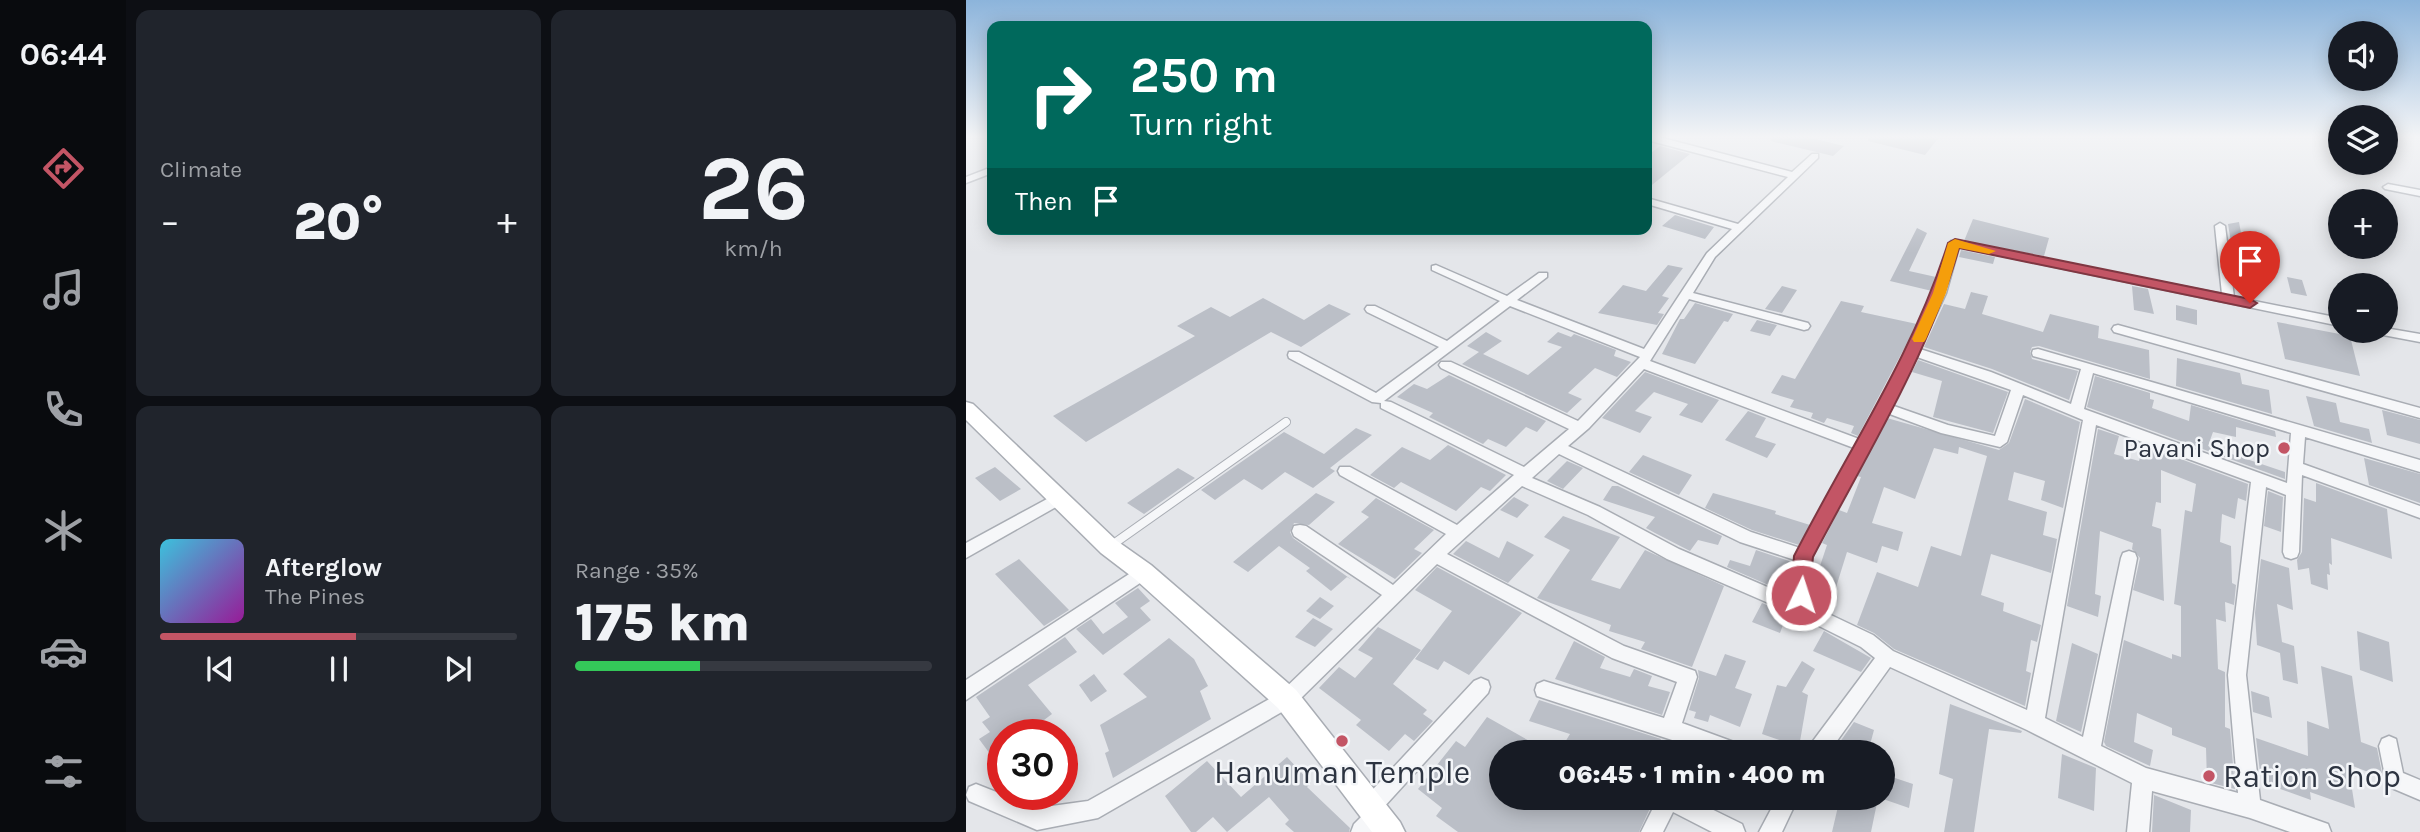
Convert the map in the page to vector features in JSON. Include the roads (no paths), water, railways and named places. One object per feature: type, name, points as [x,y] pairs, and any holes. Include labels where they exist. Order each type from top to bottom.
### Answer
[{"type":"main road","points":[[966,409],[1110,547],[1143,572],[1287,699],[1375,822]]},
{"type":"street","points":[[976,794],[1037,819],[1091,811],[1287,699],[1458,533],[1605,404],[1644,359],[1711,255],[1792,176],[1788,175]]},
{"type":"street","points":[[2388,187],[2420,193]]},
{"type":"street","points":[[1652,202],[1740,228]]},
{"type":"street","points":[[2220,226],[2228,299]]},
{"type":"street","points":[[1807,612],[1801,595],[1804,556],[1913,351],[1940,293],[1955,243],[2328,320]]},
{"type":"street","points":[[1436,268],[1644,359],[1861,445]]},
{"type":"street","points":[[1294,355],[1377,399],[1543,275]]},
{"type":"street","points":[[1685,294],[1804,326]]},
{"type":"street","points":[[1371,309],[1448,346]]},
{"type":"street","points":[[2118,329],[2420,413]]},
{"type":"street","points":[[2398,334],[2420,338]]},
{"type":"street","points":[[1913,351],[2293,491]]},
{"type":"street","points":[[2038,353],[2420,466]]},
{"type":"street","points":[[1446,365],[1578,427]]},
{"type":"street","points":[[2035,723],[2088,367]]},
{"type":"street","points":[[1883,407],[1946,429],[2000,442],[2019,388]]},
{"type":"street","points":[[1386,405],[1674,554],[1807,612],[1867,641],[1886,657],[2035,723],[2143,778],[2250,807],[2307,829]]},
{"type":"street","points":[[2291,552],[2299,429]]},
{"type":"street","points":[[1558,447],[1746,537],[1804,556]]},
{"type":"street","points":[[2295,467],[2420,512]]},
{"type":"street","points":[[1345,471],[1458,533]]},
{"type":"street","points":[[2250,807],[2237,675],[2259,478]]},
{"type":"street","points":[[966,551],[1058,499]]},
{"type":"street","points":[[1300,531],[1395,596]]},
{"type":"street","points":[[1436,556],[1618,652],[1689,677],[1670,729]]},
{"type":"street","points":[[2090,751],[2129,558]]},
{"type":"street","points":[[966,691],[1143,572]]},
{"type":"street","points":[[1826,740],[1886,657]]},
{"type":"street","points":[[1375,822],[1481,687]]},
{"type":"street","points":[[1544,690],[1701,740]]},
{"type":"street","points":[[2389,746],[2394,779],[2420,790]]},
{"type":"street","points":[[2138,832],[2143,778]]},
{"type":"street","points":[[1652,832],[1670,799],[1734,832]]},
{"type":"street","points":[[1770,832],[1782,810]]},
{"type":"lane","points":[[1110,547],[1286,422]]},
{"type":"place","name":"Pavani Shop","points":[[2284,448]]},
{"type":"place","name":"Hanuman Temple","points":[[1342,741]]},
{"type":"place","name":"Ration Shop","points":[[2209,776]]}]
